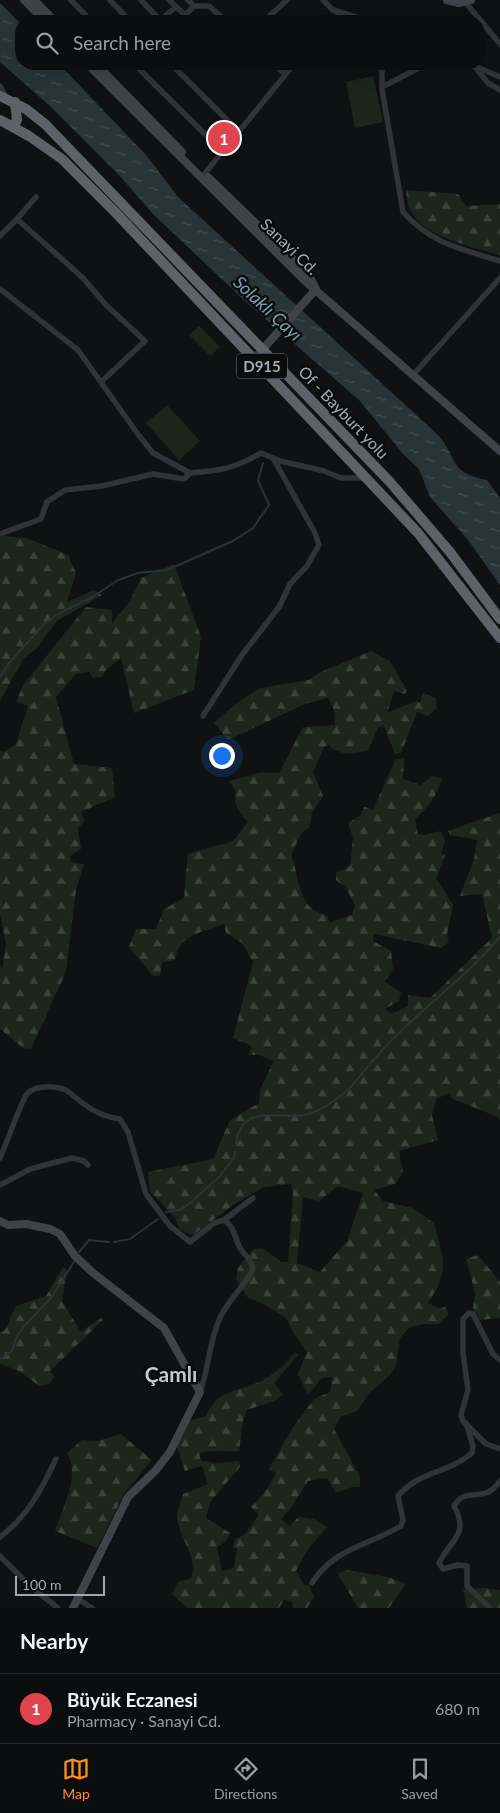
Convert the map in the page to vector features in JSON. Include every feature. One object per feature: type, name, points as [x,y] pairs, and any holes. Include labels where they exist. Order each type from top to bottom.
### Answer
[{"type":"highway","points":[[7,99],[17,120],[13,127]]},
{"type":"highway","name":"Of - Bayburt yolu","points":[[7,99],[53,132],[265,348],[390,482],[450,552],[500,619]]},
{"type":"highway","name":"Of - Bayburt yolu","points":[[1,122],[13,127],[62,159],[255,358],[418,533],[500,638]]},
{"type":"street","points":[[24,0],[39,15]]},
{"type":"street","points":[[34,0],[49,15]]},
{"type":"street","points":[[71,0],[86,15]]},
{"type":"street","points":[[110,0],[124,15]]},
{"type":"street","points":[[141,0],[154,15]]},
{"type":"street","points":[[169,0],[184,15],[194,6],[209,6],[219,15]]},
{"type":"street","points":[[188,0],[194,6]]},
{"type":"street","points":[[271,15],[288,0]]},
{"type":"street","points":[[323,0],[333,10],[350,15]]},
{"type":"street","points":[[447,0],[469,2],[479,15]]},
{"type":"street","points":[[166,15],[176,7]]},
{"type":"street","points":[[485,24],[500,44]]},
{"type":"street","name":"Sanayi Cd.","points":[[93,70],[308,274],[316,289],[498,451]]},
{"type":"street","name":"Sanayi Cd.","points":[[102,70],[202,175]]},
{"type":"street","points":[[140,70],[222,151]]},
{"type":"street","points":[[177,70],[238,132]]},
{"type":"street","points":[[280,70],[285,74]]},
{"type":"street","points":[[202,175],[289,70]]},
{"type":"street","points":[[382,70],[382,87],[403,212],[413,224],[442,243],[500,261]]},
{"type":"street","points":[[382,87],[415,70]]},
{"type":"street","points":[[478,70],[488,83],[500,90]]},
{"type":"street","points":[[485,70],[500,76]]},
{"type":"street","points":[[0,86],[7,99]]},
{"type":"street","points":[[0,236],[36,197]]},
{"type":"street","points":[[16,219],[83,278],[106,305],[145,342],[102,382]]},
{"type":"street","points":[[412,376],[500,278]]},
{"type":"street","points":[[255,358],[316,289]]},
{"type":"street","points":[[0,290],[78,350],[153,453],[190,473],[227,469],[240,465],[261,453],[273,458],[324,471],[341,478],[366,478]]},
{"type":"street","points":[[203,716],[242,655],[279,607],[290,584],[307,566],[319,545],[315,533],[273,458]]},
{"type":"street","points":[[0,534],[41,519],[47,502],[65,490],[102,486],[153,474],[184,479],[190,473]]},
{"type":"street","points":[[0,1158],[27,1094],[38,1088],[55,1087],[69,1092],[95,1114],[120,1119],[128,1132],[146,1194],[170,1226],[190,1242],[214,1223],[224,1220],[252,1198]]},
{"type":"street","points":[[0,1185],[30,1168],[72,1158],[88,1164]]},
{"type":"street","points":[[73,1608],[128,1497],[156,1470],[170,1452],[200,1392],[210,1346],[227,1303],[242,1288],[253,1268],[251,1259],[240,1248],[237,1237],[229,1223],[224,1220]]},
{"type":"street","points":[[0,1221],[8,1225],[26,1224],[42,1227],[60,1234],[75,1256],[92,1272],[164,1328],[200,1392]]},
{"type":"street","points":[[500,1360],[493,1354],[473,1314],[469,1313],[464,1319],[463,1354],[468,1390],[461,1415],[486,1444],[500,1449]]},
{"type":"street","points":[[312,1583],[321,1569],[337,1556],[400,1526],[403,1520],[398,1496],[414,1480],[465,1460],[472,1453],[466,1423]]},
{"type":"street","points":[[0,1537],[23,1516],[45,1482],[56,1459]]},
{"type":"street","points":[[490,1608],[467,1586],[467,1566],[458,1565],[443,1569],[439,1563],[459,1533],[459,1519],[454,1506],[458,1498],[466,1494],[483,1496],[490,1492],[500,1481]]},
{"type":"street","points":[[0,1556],[30,1586],[58,1608]]},
{"type":"street","points":[[78,1599],[92,1608]]},
{"type":"green space","points":[[373,76],[383,122],[355,128],[346,82]]},
{"type":"green space","points":[[406,190],[458,194],[466,206],[500,204],[500,255],[450,240],[426,227],[416,219],[410,210]]},
{"type":"green space","points":[[199,326],[220,347],[210,356],[189,335]]},
{"type":"green space","points":[[167,405],[200,441],[179,460],[146,423]]},
{"type":"green space","points":[[0,537],[27,538],[68,555],[76,573],[67,602],[94,590],[102,595],[57,621],[36,649],[23,659],[0,701]]},
{"type":"green space","points":[[174,564],[201,637],[194,690],[134,713],[121,658],[107,669],[101,677],[93,678],[89,672],[76,674],[56,697],[74,764],[112,768],[115,797],[81,812],[85,821],[78,828],[81,849],[70,856],[71,862],[84,864],[76,890],[66,972],[31,1049],[23,1048],[0,1029],[0,965],[2,969],[6,945],[0,914],[0,750],[4,752],[16,744],[28,706],[16,702],[24,684],[86,607],[112,610],[112,623],[130,601],[141,578]]},
{"type":"green space","points":[[371,651],[390,661],[407,690],[405,694],[394,691],[387,713],[416,701],[420,703],[423,693],[436,698],[437,708],[428,716],[417,712],[401,753],[395,754],[384,726],[378,727],[368,751],[346,754],[332,749],[330,745],[324,747],[313,772],[323,796],[312,813],[310,826],[301,834],[291,855],[300,889],[310,907],[327,916],[330,922],[352,915],[355,905],[346,888],[336,880],[336,873],[350,866],[353,838],[348,823],[360,816],[364,807],[373,809],[396,759],[404,758],[403,779],[421,785],[432,776],[442,778],[432,800],[415,819],[418,834],[423,835],[441,831],[445,841],[441,853],[445,855],[436,878],[453,905],[447,934],[449,942],[441,948],[374,934],[373,941],[391,951],[393,969],[385,982],[401,992],[399,1001],[385,1009],[391,1014],[408,1006],[408,995],[430,998],[492,938],[482,894],[460,896],[474,859],[477,840],[450,835],[448,831],[500,813],[500,1120],[498,1117],[453,1099],[449,1093],[436,1099],[432,1115],[438,1140],[399,1151],[403,1172],[395,1184],[374,1190],[383,1201],[413,1208],[434,1223],[443,1264],[440,1281],[428,1303],[438,1308],[445,1307],[449,1314],[439,1324],[423,1324],[409,1328],[400,1338],[396,1365],[390,1375],[369,1393],[357,1411],[340,1417],[334,1429],[360,1477],[360,1487],[352,1487],[336,1493],[327,1478],[308,1481],[290,1509],[281,1519],[289,1526],[299,1517],[314,1519],[327,1527],[308,1549],[296,1571],[305,1586],[309,1585],[314,1597],[307,1608],[293,1608],[292,1601],[284,1600],[279,1608],[187,1608],[172,1594],[178,1582],[191,1578],[193,1570],[190,1555],[178,1525],[178,1511],[183,1494],[208,1484],[202,1466],[185,1471],[177,1446],[191,1420],[206,1416],[211,1407],[222,1396],[250,1386],[270,1376],[295,1352],[298,1355],[274,1383],[283,1394],[274,1401],[247,1410],[243,1421],[239,1451],[199,1453],[201,1461],[218,1463],[239,1461],[240,1467],[210,1502],[206,1518],[230,1533],[225,1542],[217,1547],[222,1571],[234,1568],[237,1548],[233,1548],[235,1539],[244,1535],[259,1515],[251,1507],[267,1489],[276,1473],[269,1469],[293,1427],[314,1399],[330,1392],[332,1377],[322,1378],[308,1395],[298,1374],[307,1352],[294,1334],[286,1318],[264,1304],[248,1298],[236,1279],[238,1268],[253,1249],[262,1248],[282,1262],[288,1262],[293,1194],[291,1184],[264,1187],[233,1205],[193,1235],[180,1230],[175,1218],[150,1191],[148,1172],[213,1159],[230,1120],[259,1103],[260,1089],[274,1061],[259,1055],[248,1055],[252,1046],[233,1038],[253,962],[242,943],[226,933],[224,924],[200,932],[187,939],[178,951],[175,960],[162,962],[160,975],[153,976],[129,947],[136,929],[156,929],[164,909],[184,898],[188,854],[233,841],[248,822],[238,809],[235,801],[236,792],[229,781],[261,772],[279,773],[303,727],[335,725],[334,710],[328,698],[305,704],[228,740],[214,723],[235,704],[260,688],[309,680],[321,672]],"holes":[[[338,1186],[363,1193],[347,1241],[320,1272],[297,1263],[303,1197],[319,1201]]]},
{"type":"green space","points":[[478,1255],[500,1282],[500,1318],[480,1320],[473,1308],[475,1293],[466,1259]]},
{"type":"green space","points":[[63,1267],[67,1270],[62,1301],[81,1332],[100,1318],[103,1320],[50,1371],[55,1377],[49,1384],[39,1386],[19,1371],[0,1364],[0,1332],[5,1330],[16,1306],[46,1296]]},
{"type":"green space","points":[[121,1434],[152,1460],[124,1494],[97,1548],[55,1531],[66,1502],[71,1481],[71,1461],[67,1453],[82,1440],[98,1441]]},
{"type":"green space","points":[[346,1570],[388,1577],[406,1584],[389,1608],[358,1608],[338,1574]]},
{"type":"green space","points":[[485,1588],[500,1590],[500,1608],[467,1608],[463,1589]]},
{"type":"water","name":"Solaklı Çayı","points":[[0,3],[15,18],[15,70],[65,70],[147,156],[178,197],[436,433],[459,468],[474,477],[487,480],[500,498],[500,585],[468,540],[430,497],[419,469],[404,455],[359,400],[245,301],[153,214],[118,174],[51,107],[0,62]]},
{"type":"waterway","points":[[0,677],[10,662],[45,623],[58,614],[91,598],[118,580],[138,573],[167,570],[233,541],[253,528],[269,505],[258,480],[263,463]]},
{"type":"waterway","points":[[236,1143],[240,1130],[246,1122],[253,1118],[273,1115],[294,1116],[307,1114],[315,1112],[339,1098],[351,1087],[391,1040],[486,953],[500,937]]},
{"type":"waterway","points":[[166,1212],[180,1210],[190,1203],[219,1177],[234,1158],[235,1152]]},
{"type":"waterway","points":[[114,1242],[130,1239],[158,1219]]},
{"type":"waterway","points":[[79,1252],[89,1240],[109,1242]]},
{"type":"waterway","points":[[0,1359],[12,1351],[16,1338],[25,1325],[51,1298],[74,1262]]},
{"type":"place","name":"Büyük Eczanesi","points":[[224,138]]},
{"type":"district","name":"Çamlı","points":[[171,1373]]}]
